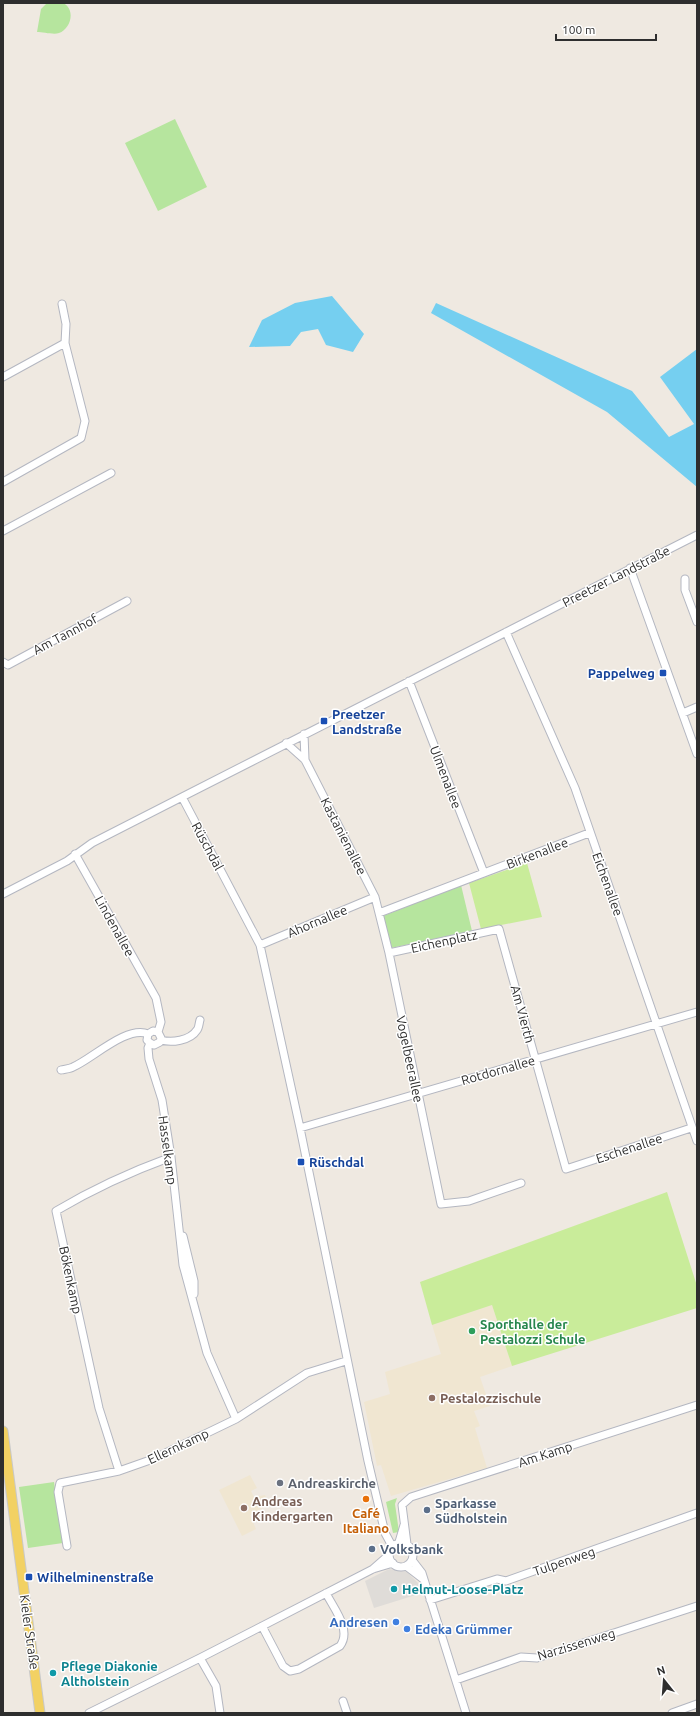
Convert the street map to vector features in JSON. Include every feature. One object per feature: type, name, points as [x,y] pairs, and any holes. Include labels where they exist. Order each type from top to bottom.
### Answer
[{"type":"main road","name":"Kieler Straße","points":[[3,1431],[40,1713]]},
{"type":"street","points":[[3,482],[81,438],[86,420],[66,343],[66,324],[62,304]]},
{"type":"street","points":[[3,378],[66,343]]},
{"type":"street","points":[[3,531],[111,473]]},
{"type":"street","name":"Preetzer Landstraße","points":[[3,894],[92,844],[286,743],[697,535]]},
{"type":"street","points":[[630,568],[697,754]]},
{"type":"street","points":[[685,578],[685,590],[697,622]]},
{"type":"street","name":"Am Tannhof","points":[[3,662],[8,665],[127,601]]},
{"type":"street","name":"Eichenallee","points":[[506,632],[575,788],[589,833],[658,1024],[697,1141]]},
{"type":"street","name":"Ulmenallee","points":[[408,681],[484,873]]},
{"type":"street","points":[[682,713],[697,706]]},
{"type":"street","name":"Kastanienallee","points":[[304,734],[305,760]]},
{"type":"street","name":"Kastanienallee","points":[[286,743],[305,760],[375,897],[379,913]]},
{"type":"street","name":"Rüschdal","points":[[182,797],[260,945],[300,1128],[346,1361],[385,1533],[392,1546]]},
{"type":"street","name":"Birkenallee","points":[[484,873],[589,833]]},
{"type":"street","name":"Lindenallee","points":[[75,854],[156,998],[161,1022],[158,1032]]},
{"type":"street","points":[[379,913],[484,873]]},
{"type":"street","name":"Ahornallee","points":[[260,945],[375,897]]},
{"type":"street","name":"Vogelbeerallee","points":[[379,913],[389,953],[441,1204],[469,1201],[521,1183]]},
{"type":"street","name":"Eichenplatz","points":[[389,953],[499,929]]},
{"type":"street","name":"Am Vierth","points":[[499,929],[566,1169]]},
{"type":"street","name":"Rotdornallee","points":[[300,1128],[697,1012]]},
{"type":"street","points":[[161,1040],[170,1043],[191,1035],[198,1030],[200,1020]]},
{"type":"street","points":[[153,1030],[158,1032],[161,1035],[161,1040],[156,1044],[150,1043],[147,1040],[148,1034],[153,1030]]},
{"type":"street","points":[[61,1070],[73,1068],[123,1038],[139,1032],[148,1034]]},
{"type":"street","name":"Hasselkamp","points":[[150,1043],[148,1048],[149,1059],[162,1100],[171,1157],[176,1218],[183,1265],[207,1353],[236,1418]]},
{"type":"street","name":"Eschenallee","points":[[566,1169],[692,1128]]},
{"type":"street","name":"Bökenkamp","points":[[119,1471],[99,1408],[56,1210],[88,1192],[114,1180],[171,1157]]},
{"type":"street","name":"Ellernkamp","points":[[67,1546],[58,1492],[60,1483],[64,1481],[88,1479],[119,1471],[153,1459],[236,1418],[307,1373],[346,1361]]},
{"type":"street","name":"Am Kamp","points":[[404,1525],[402,1505],[411,1497],[697,1405]]},
{"type":"street","name":"Tulpenweg","points":[[430,1600],[497,1579],[506,1581],[697,1514]]},
{"type":"street","points":[[399,1542],[404,1525]]},
{"type":"street","points":[[389,1555],[393,1564],[399,1567],[406,1566],[412,1560],[413,1551],[408,1544],[404,1525]]},
{"type":"street","points":[[373,1569],[389,1555],[392,1546],[399,1542],[408,1544]]},
{"type":"street","points":[[412,1560],[422,1573],[466,1713]]},
{"type":"street","points":[[89,1713],[373,1569],[393,1564]]},
{"type":"street","points":[[406,1566],[423,1579]]},
{"type":"street","points":[[262,1626],[283,1666],[290,1671],[300,1669],[340,1646],[344,1641],[345,1634],[343,1627],[326,1593]]},
{"type":"street","name":"Narzissenweg","points":[[456,1680],[521,1657],[538,1658],[697,1606]]},
{"type":"street","points":[[200,1658],[216,1686],[220,1713]]},
{"type":"street","points":[[343,1702],[348,1713]]},
{"type":"street","points":[[672,1713],[697,1704]]},
{"type":"shaded area","name":"Pestalozzischule","points":[[492,1305],[512,1366],[480,1377],[490,1406],[474,1411],[480,1426],[475,1428],[487,1468],[391,1496],[381,1465],[377,1466],[364,1402],[390,1394],[385,1372],[441,1354],[432,1325]]},
{"type":"shaded area","name":"Andreas Kindergarten","points":[[250,1475],[257,1488],[251,1491],[254,1497],[265,1495],[269,1504],[250,1515],[256,1529],[242,1536],[219,1490]]},
{"type":"shaded area","name":"Helmut-Loose-Platz","points":[[389,1569],[407,1572],[420,1585],[422,1593],[374,1608],[365,1581]]},
{"type":"green space","points":[[47,3],[63,3],[70,10],[71,14],[67,27],[57,34],[37,32],[41,9]]},
{"type":"green space","points":[[175,119],[207,187],[158,211],[125,143]]},
{"type":"green space","points":[[527,863],[542,917],[481,929],[469,883]]},
{"type":"green space","points":[[461,885],[472,931],[391,948],[383,916]]},
{"type":"green space","points":[[667,1192],[697,1286],[697,1308],[512,1366],[492,1305],[432,1325],[420,1282]]},
{"type":"green space","points":[[54,1482],[63,1543],[28,1548],[19,1487]]},
{"type":"green space","points":[[397,1498],[395,1504],[399,1532],[393,1533],[386,1502]]},
{"type":"water","points":[[332,296],[364,334],[353,352],[326,345],[318,329],[301,332],[290,346],[249,347],[262,320],[295,303]]},
{"type":"water","points":[[436,303],[632,391],[669,437],[694,424],[660,377],[697,349],[697,487],[607,412],[431,313]]},
{"type":"place","name":"Pappelweg","points":[[663,673]]},
{"type":"place","name":"Preetzer Landstraße","points":[[324,721]]},
{"type":"place","name":"Rüschdal","points":[[301,1162]]},
{"type":"place","name":"Sporthalle der Pestalozzi Schule","points":[[472,1331]]},
{"type":"place","name":"Pestalozzischule","points":[[432,1398]]},
{"type":"place","name":"Andreaskirche","points":[[280,1483]]},
{"type":"place","name":"Café Italiano","points":[[366,1499]]},
{"type":"place","name":"Andreas Kindergarten","points":[[244,1508]]},
{"type":"place","name":"Sparkasse Südholstein","points":[[427,1510]]},
{"type":"place","name":"Volksbank","points":[[372,1549]]},
{"type":"place","name":"Wilhelminenstraße","points":[[29,1577]]},
{"type":"place","name":"Helmut-Loose-Platz","points":[[394,1589]]},
{"type":"place","name":"Andresen","points":[[396,1622]]},
{"type":"place","name":"Edeka Grümmer","points":[[407,1629]]},
{"type":"place","name":"Pflege Diakonie Altholstein","points":[[53,1673]]}]
